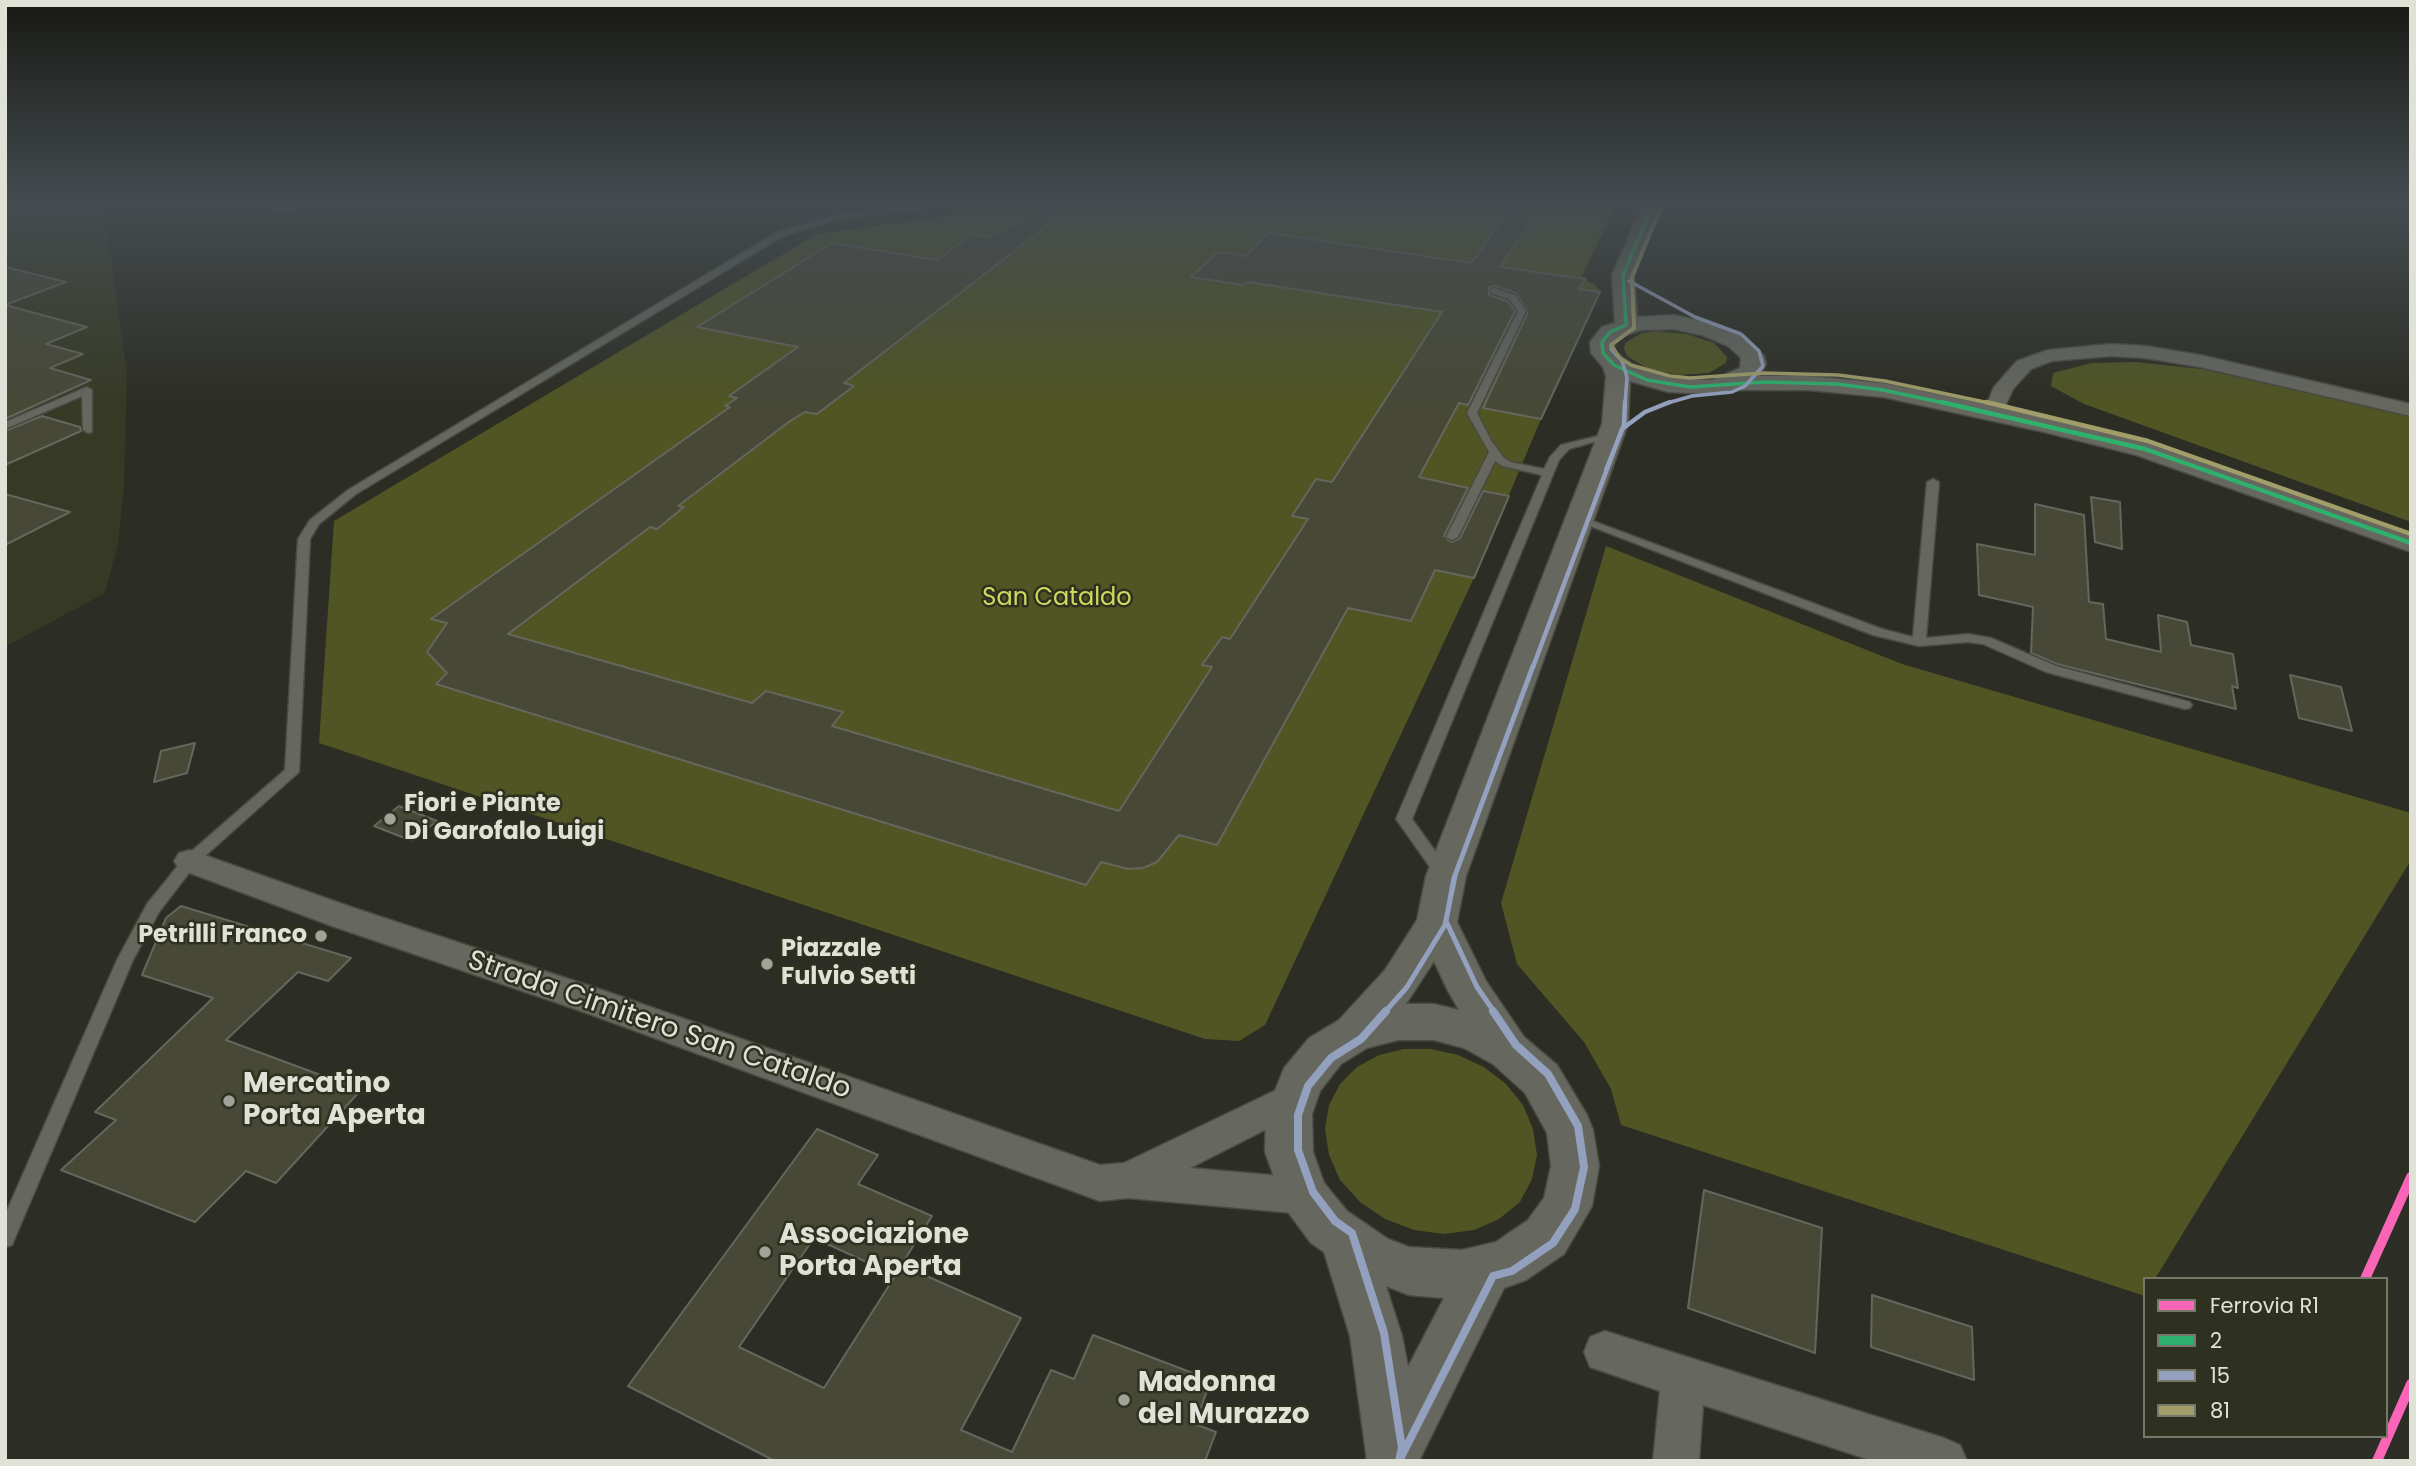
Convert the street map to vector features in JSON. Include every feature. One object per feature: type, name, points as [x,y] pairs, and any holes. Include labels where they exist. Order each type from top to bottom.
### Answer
[{"type":"street","points":[[1625,270],[1623,312],[1626,325]]},
{"type":"street","points":[[1625,289],[1691,325]]},
{"type":"street","points":[[1355,1033],[1400,982],[1437,922],[1446,876],[1612,430],[1618,376],[1614,365],[1603,353],[1602,342],[1610,332],[1626,325],[1656,321],[1691,325],[1723,334],[1746,348],[1883,390],[2146,449],[2411,544]]},
{"type":"street","points":[[1730,383],[1742,378],[1754,364],[1746,348]]},
{"type":"street","points":[[1993,413],[2004,387],[2024,365],[2048,356],[2111,350],[2200,361],[2411,410]]},
{"type":"street","points":[[1614,365],[1647,380],[1690,387]]},
{"type":"street","points":[[1612,430],[1641,404],[1690,387],[1730,383],[1818,383],[1883,390]]},
{"type":"street","name":"Strada Cimitero San Cataldo","points":[[190,861],[343,917],[593,1001],[1100,1183],[1128,1180],[1305,1196]]},
{"type":"street","points":[[1437,922],[1469,991],[1509,1051]]},
{"type":"street","points":[[1398,1022],[1434,1023],[1476,1033],[1509,1051],[1541,1079],[1570,1130],[1575,1166],[1567,1206],[1546,1237],[1508,1263],[1462,1275],[1409,1270],[1371,1256],[1329,1227],[1305,1196],[1289,1152],[1289,1114],[1300,1082],[1325,1051],[1355,1033],[1398,1022]]},
{"type":"street","name":"Strada Cimitero San Cataldo","points":[[1128,1180],[1295,1097]]},
{"type":"street","points":[[1344,1237],[1376,1336],[1392,1455]]},
{"type":"street","points":[[1392,1455],[1487,1269]]},
{"type":"street","points":[[1605,1352],[1944,1461]]},
{"type":"street","points":[[1676,1461],[1683,1377]]},
{"type":"lane","points":[[5,1238],[125,961],[153,908],[190,861],[292,772],[304,539],[314,522],[328,508],[352,492],[720,270]]},
{"type":"lane","points":[[1494,292],[1512,297],[1522,311],[1472,413],[1494,452],[1506,464],[1548,473]]},
{"type":"lane","points":[[5,426],[87,390],[88,430]]},
{"type":"lane","points":[[1446,876],[1404,819],[1553,459],[1565,447],[1612,430]]},
{"type":"lane","points":[[1452,537],[1494,452]]},
{"type":"lane","points":[[1919,642],[1933,482]]},
{"type":"lane","points":[[1578,519],[1878,632],[1919,642],[1968,638],[1986,641],[2051,669],[2185,705]]},
{"type":"shaded area","points":[[5,270],[113,270],[127,374],[124,489],[118,544],[105,593],[5,647]]},
{"type":"green space","name":"San Cataldo","points":[[756,270],[1585,270],[1581,278],[1594,284],[1600,291],[1541,419],[1474,578],[1265,1025],[1239,1041],[1205,1039],[319,743],[334,521]]},
{"type":"green space","points":[[1655,331],[1687,334],[1714,343],[1727,357],[1726,363],[1709,373],[1679,375],[1648,369],[1627,356],[1625,343],[1642,333]]},
{"type":"green space","points":[[2136,362],[2202,369],[2411,417],[2411,522],[2084,404],[2051,386],[2053,373],[2091,363]]},
{"type":"green space","points":[[1606,546],[1902,664],[2411,813],[2411,860],[2156,1277],[2143,1277],[2143,1295],[1621,1125],[1611,1089],[1584,1042],[1517,964],[1501,903]]},
{"type":"green space","points":[[1404,1049],[1431,1049],[1458,1055],[1484,1067],[1506,1084],[1523,1105],[1533,1129],[1537,1155],[1532,1179],[1520,1202],[1499,1219],[1474,1230],[1444,1234],[1414,1230],[1385,1219],[1360,1202],[1340,1180],[1329,1155],[1325,1129],[1329,1105],[1340,1084],[1357,1067],[1379,1055]]},
{"type":"building","points":[[5,270],[19,270],[66,282],[5,305]]},
{"type":"building","points":[[788,270],[989,270],[844,383],[854,386],[817,414],[805,412],[790,421],[678,506],[684,507],[657,529],[650,527],[508,634],[752,703],[766,691],[843,712],[832,726],[1119,811],[1212,667],[1202,665],[1222,637],[1230,639],[1308,519],[1292,516],[1316,479],[1332,482],[1442,312],[1248,282],[1243,285],[1191,277],[1198,270],[1524,270],[1586,279],[1578,289],[1600,292],[1541,419],[1483,408],[1528,312],[1516,293],[1495,286],[1489,287],[1489,295],[1507,301],[1515,311],[1468,405],[1459,403],[1419,477],[1468,488],[1444,536],[1451,542],[1460,538],[1483,491],[1509,496],[1474,578],[1435,570],[1411,621],[1348,608],[1217,845],[1179,835],[1157,862],[1143,868],[1128,869],[1101,862],[1086,885],[436,684],[447,673],[427,652],[447,623],[431,619],[730,407],[725,406],[737,398],[729,396],[798,347],[697,327]]},
{"type":"building","points":[[5,305],[87,327],[46,344],[83,354],[50,368],[91,380],[5,419]]},
{"type":"building","points":[[42,416],[80,427],[81,431],[5,465],[5,431]]},
{"type":"building","points":[[5,494],[70,512],[5,545]]},
{"type":"building","points":[[2091,497],[2120,502],[2122,549],[2095,542]]},
{"type":"building","points":[[2035,504],[2084,515],[2089,602],[2103,604],[2106,639],[2161,652],[2158,615],[2187,622],[2191,645],[2233,654],[2238,688],[2232,686],[2236,709],[2057,664],[2031,653],[2033,607],[1979,595],[1977,544],[2035,555]]},
{"type":"building","points":[[2290,675],[2341,687],[2352,731],[2299,718]]},
{"type":"building","points":[[195,743],[187,773],[154,782],[161,751]]},
{"type":"building","points":[[399,806],[437,821],[412,841],[374,826]]},
{"type":"building","points":[[181,906],[351,958],[328,981],[298,972],[226,1040],[361,1090],[276,1183],[246,1171],[195,1222],[61,1170],[116,1120],[95,1112],[213,998],[142,975],[166,918]]},
{"type":"building","points":[[817,1129],[878,1155],[858,1184],[932,1216],[895,1275],[814,1238],[739,1347],[824,1388],[902,1265],[1021,1318],[961,1430],[1012,1452],[1051,1370],[1074,1379],[1093,1335],[1211,1380],[1195,1424],[1216,1432],[1205,1461],[775,1461],[628,1386]]},
{"type":"building","points":[[1704,1190],[1822,1228],[1815,1353],[1688,1308]]},
{"type":"building","points":[[1872,1295],[1972,1327],[1974,1380],[1871,1347]]},
{"type":"rail line","name":"R1","points":[[2366,1277],[2411,1177]]},
{"type":"rail line","name":"R1","points":[[2388,1436],[2411,1384]]},
{"type":"rail line","name":"R1","points":[[2377,1461],[2387,1438]]},
{"type":"transit line","name":"2","points":[[1625,270],[1626,325]]},
{"type":"transit line","name":"15","points":[[1606,470],[1624,425],[1627,377],[1622,361],[1611,349],[1611,345],[1634,328],[1632,277],[1635,270]]},
{"type":"transit line","name":"81","points":[[1635,270],[1632,277],[1634,328],[1611,345],[1620,358],[1631,365],[1670,376],[1690,378],[1764,373],[1838,375],[1885,381],[2047,415],[2148,441],[2411,534]]},
{"type":"transit line","name":"15","points":[[1399,1461],[1493,1276],[1512,1271],[1553,1243],[1575,1209],[1584,1167],[1578,1126],[1548,1074],[1516,1045],[1477,987],[1446,921],[1454,878],[1622,429],[1660,405],[1692,396],[1732,392],[1745,386],[1763,366],[1759,351],[1741,334],[1695,317],[1629,281]]},
{"type":"transit line","name":"2","points":[[1626,325],[1610,332],[1602,342],[1603,353],[1614,365],[1647,380],[1690,387],[1764,382],[1837,384],[1883,390],[2045,424],[2145,449],[2411,543]]},
{"type":"transit line","name":"15","points":[[1399,1461],[1402,1448],[1384,1333],[1352,1233],[1335,1221],[1313,1192],[1298,1150],[1298,1115],[1308,1086],[1331,1058],[1361,1039],[1407,987],[1445,925],[1455,876]]},
{"type":"place","name":"Fiori e Piante Di Garofalo Luigi","points":[[390,819]]},
{"type":"place","name":"Petrilli Franco","points":[[321,936]]},
{"type":"place","name":"Piazzale Fulvio Setti","points":[[767,964]]},
{"type":"place","name":"Mercatino Porta Aperta","points":[[229,1101]]},
{"type":"place","name":"Associazione Porta Aperta","points":[[765,1252]]},
{"type":"place","name":"Madonna del Murazzo","points":[[1124,1400]]}]
